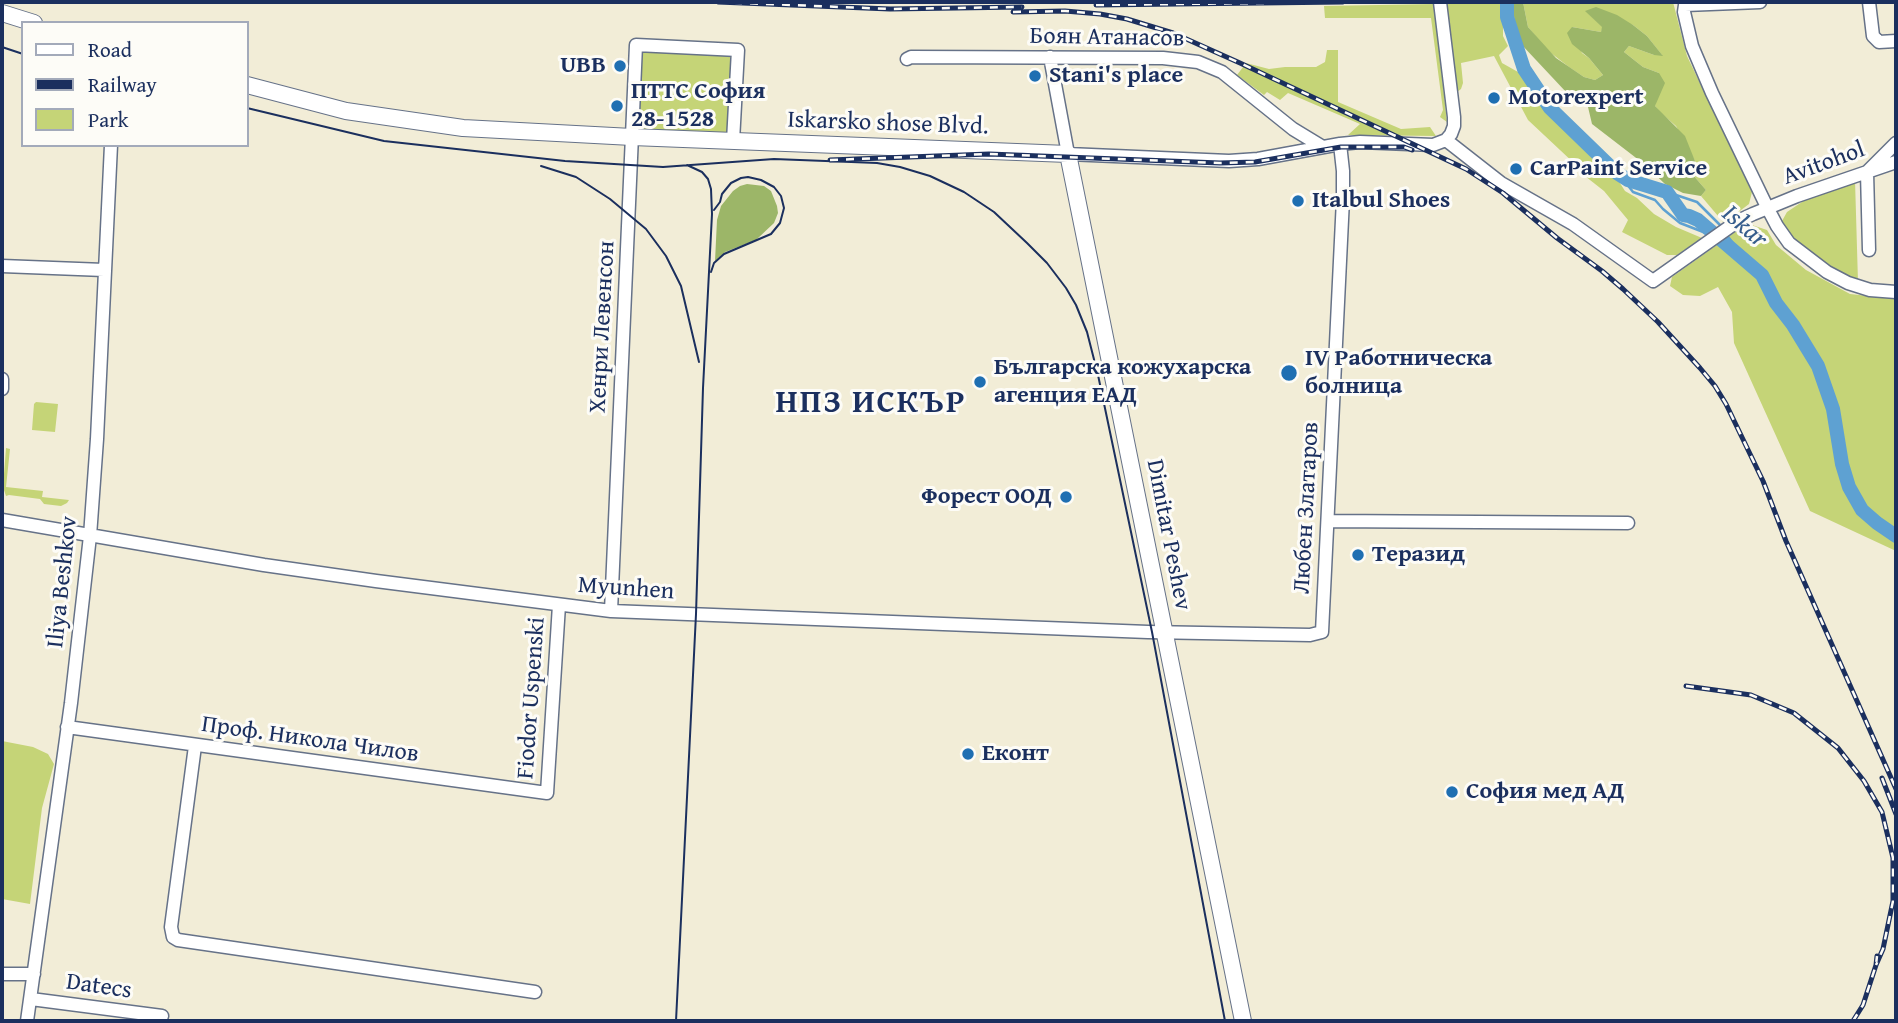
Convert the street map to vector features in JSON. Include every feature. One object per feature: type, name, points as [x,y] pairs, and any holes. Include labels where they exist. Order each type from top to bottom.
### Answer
[{"type":"main road","points":[[2,13],[28,21]]},
{"type":"main road","name":"Iskarsko shose Blvd.","points":[[248,85],[346,111],[463,128],[1068,154]]},
{"type":"main road","name":"Dimitar Peshev","points":[[1068,154],[1242,1021]]},
{"type":"street","points":[[1440,2],[1454,117],[1451,134],[1446,140]]},
{"type":"street","points":[[1760,2],[1685,5],[1692,46],[1700,66],[1767,207],[1789,243],[1827,272],[1848,283],[1870,290],[1896,292]]},
{"type":"street","points":[[1869,2],[1873,36],[1880,42],[1896,41]]},
{"type":"street","name":"Хенри Левенсон","points":[[611,611],[636,46],[737,50],[733,141]]},
{"type":"street","name":"Dimitar Peshev","points":[[1050,57],[1068,154]]},
{"type":"street","name":"Боян Атанасов","points":[[906,59],[1163,58],[1207,64],[1229,77],[1293,129],[1321,146]]},
{"type":"street","name":"Iskarsko shose Blvd.","points":[[1068,154],[1258,159],[1340,144],[1360,142],[1433,145],[1446,140]]},
{"type":"street","name":"Avitohol","points":[[1446,140],[1501,183],[1573,224],[1653,281],[1738,221],[1767,207],[1896,162]]},
{"type":"street","points":[[1869,250],[1867,172],[1896,143]]},
{"type":"street","name":"Любен Златаров","points":[[1164,632],[1310,635],[1322,632],[1343,199],[1340,144]]},
{"type":"street","name":"Iliya Beshkov","points":[[27,1021],[90,536],[111,147]]},
{"type":"street","points":[[2,266],[104,270]]},
{"type":"street","points":[[2,379],[2,386]]},
{"type":"street","name":"Myunhen","points":[[2,520],[264,565],[611,611],[1164,632]]},
{"type":"street","points":[[1328,521],[1628,523]]},
{"type":"street","name":"Fiodor Uspenski","points":[[547,793],[559,605]]},
{"type":"street","name":"Проф. Никола Чилов","points":[[67,727],[547,793]]},
{"type":"street","points":[[195,746],[171,927],[173,937],[178,940],[535,992]]},
{"type":"street","points":[[2,974],[34,974]]},
{"type":"street","name":"Datecs","points":[[31,999],[162,1016]]},
{"type":"green space","points":[[1513,2],[1523,2],[1528,27],[1556,58],[1584,77],[1595,80],[1603,75],[1589,58],[1572,44],[1567,33],[1572,27],[1601,32],[1602,27],[1585,11],[1596,7],[1617,15],[1647,36],[1663,56],[1629,46],[1624,52],[1643,67],[1659,73],[1665,83],[1655,106],[1685,136],[1695,161],[1693,175],[1706,190],[1701,196],[1683,193],[1665,184],[1644,164],[1592,124],[1588,107],[1566,92],[1521,44],[1515,30]]},
{"type":"green space","points":[[1523,2],[1673,2],[1687,56],[1752,192],[1749,204],[1724,223],[1701,196],[1706,190],[1693,175],[1695,161],[1676,126],[1655,106],[1659,73],[1643,67],[1624,52],[1629,46],[1654,55],[1662,55],[1647,36],[1633,25],[1586,11],[1603,27],[1601,32],[1572,27],[1582,53],[1603,75],[1595,80],[1584,77],[1547,50],[1528,27]]},
{"type":"green space","points":[[1501,3],[1503,36],[1508,46],[1499,55],[1502,63],[1518,72],[1543,106],[1594,157],[1606,173],[1616,177],[1625,191],[1654,214],[1702,238],[1677,255],[1667,255],[1622,232],[1628,220],[1604,191],[1576,169],[1576,165],[1528,120],[1494,56],[1461,63],[1463,83],[1457,92],[1454,88],[1443,4]]},
{"type":"green space","points":[[1434,4],[1447,122],[1440,117],[1443,110],[1431,18],[1325,18],[1324,6]]},
{"type":"green space","points":[[636,45],[738,50],[734,133],[632,129]]},
{"type":"green space","points":[[1327,50],[1338,50],[1338,102],[1401,129],[1430,127],[1436,136],[1348,135],[1360,124],[1288,93],[1280,100],[1267,92],[1264,95],[1237,75],[1246,63],[1269,69],[1316,67],[1325,62]]},
{"type":"green space","points":[[1855,180],[1858,282],[1826,267],[1787,232],[1782,221],[1787,212],[1811,196]]},
{"type":"green space","points":[[747,184],[764,186],[771,191],[778,213],[774,223],[756,240],[725,252],[715,261],[717,220],[721,206],[733,191]]},
{"type":"green space","points":[[1752,225],[1767,230],[1776,245],[1806,270],[1850,294],[1896,299],[1896,551],[1810,511],[1734,343],[1732,312],[1718,287],[1700,296],[1683,295],[1670,286],[1672,277],[1742,227]]},
{"type":"green space","points":[[36,402],[58,404],[55,432],[32,430]]},
{"type":"green space","points":[[6,448],[10,449],[6,487],[43,491],[42,497],[69,500],[67,503],[61,506],[44,504],[40,499],[6,496],[3,487]]},
{"type":"green space","points":[[2,741],[33,747],[48,754],[54,764],[42,808],[30,904],[2,899]]},
{"type":"waterway","name":"Iskar","points":[[1507,2],[1507,17],[1524,69],[1550,108],[1617,173],[1628,180],[1667,192],[1683,215],[1698,220],[1762,275],[1776,303],[1818,366],[1833,409],[1842,464],[1849,487],[1862,510],[1896,536]]},
{"type":"waterway","points":[[1620,175],[1633,192],[1655,200],[1680,223],[1711,235]]},
{"type":"waterway","points":[[1667,192],[1697,202],[1723,228]]},
{"type":"waterway","points":[[1726,234],[1745,259]]},
{"type":"tram line","points":[[2,47],[21,53]]},
{"type":"tram line","points":[[248,108],[384,141],[565,161],[663,167],[774,159],[877,163],[930,176],[964,192],[994,212],[1047,263],[1076,305],[1087,332],[1152,632],[1225,1021]]},
{"type":"tram line","points":[[676,1021],[712,214],[708,179],[702,172],[687,165]]},
{"type":"tram line","points":[[541,166],[576,177],[610,199],[646,229],[666,256],[681,286],[699,362]]},
{"type":"tram line","points":[[711,272],[714,263],[724,254],[771,234],[780,223],[784,208],[781,196],[774,187],[748,177],[731,183],[714,210]]},
{"type":"railway","points":[[718,2],[890,9],[1022,7]]},
{"type":"railway","points":[[1096,5],[1343,2]]},
{"type":"railway","points":[[1013,12],[1065,11],[1127,19],[1173,33],[1240,63],[1466,169],[1503,193],[1623,289],[1700,368],[1726,404],[1763,481],[1786,541],[1896,789]]},
{"type":"railway","points":[[830,160],[989,154],[1220,163],[1255,162],[1341,147],[1404,147],[1412,150]]},
{"type":"railway","points":[[1686,686],[1751,695],[1794,713],[1838,748],[1864,781],[1882,812],[1893,858],[1893,901],[1883,949],[1876,965]]},
{"type":"railway","points":[[1882,778],[1896,814]]},
{"type":"railway","points":[[1853,1021],[1863,1005],[1877,956]]},
{"type":"place","name":"UBB","points":[[620,66]]},
{"type":"place","name":"Stani's place","points":[[1035,76]]},
{"type":"place","name":"Motorexpert","points":[[1494,98]]},
{"type":"place","name":"ПТТС София 28-1528","points":[[617,106]]},
{"type":"place","name":"CarPaint Service","points":[[1516,169]]},
{"type":"place","name":"Italbul Shoes","points":[[1298,201]]},
{"type":"place","name":"IV Работническа болница","points":[[1289,373]]},
{"type":"place","name":"Българска кожухарска агенция ЕАД","points":[[980,382]]},
{"type":"place","name":"Форест ООД","points":[[1066,497]]},
{"type":"place","name":"Теразид","points":[[1358,555]]},
{"type":"place","name":"Еконт","points":[[968,754]]},
{"type":"place","name":"София мед АД","points":[[1452,792]]},
{"type":"district","name":"НПЗ ИСКЪР","points":[[871,404]]}]
